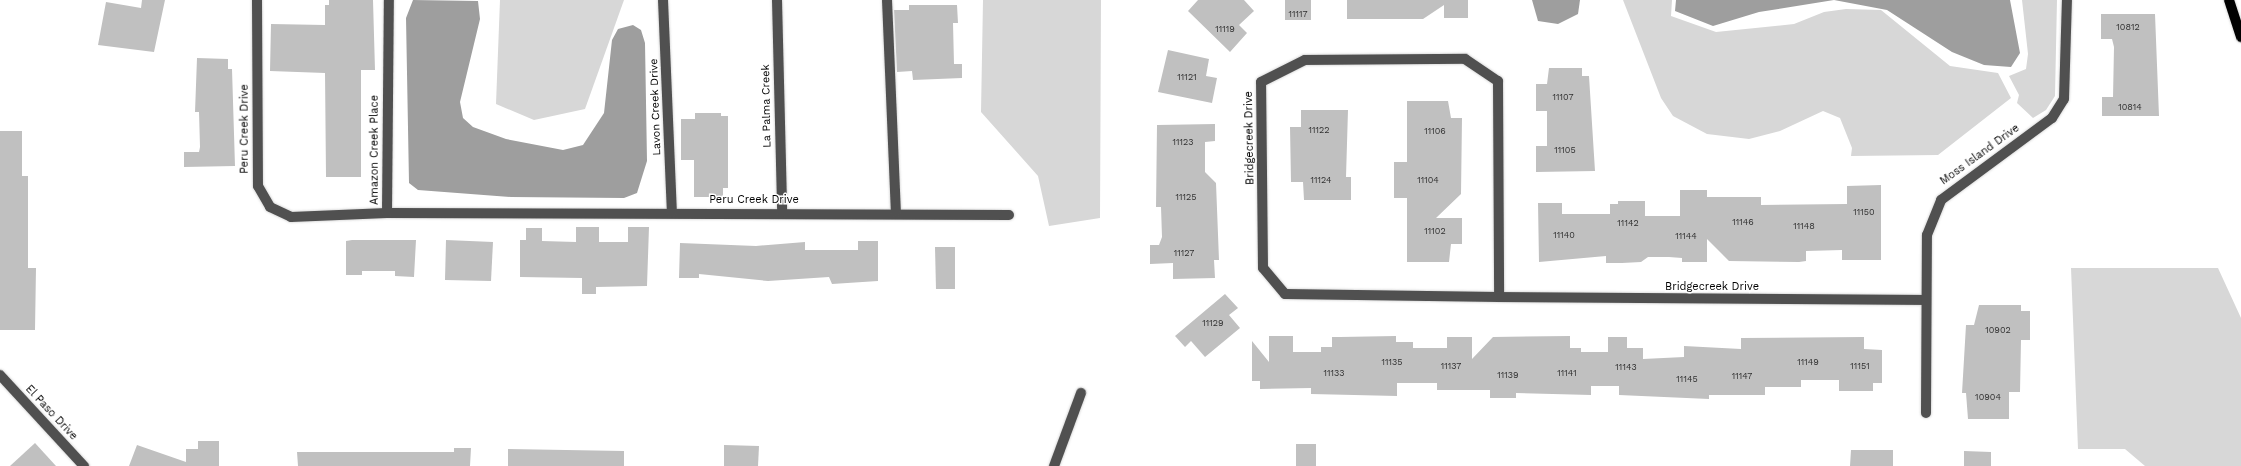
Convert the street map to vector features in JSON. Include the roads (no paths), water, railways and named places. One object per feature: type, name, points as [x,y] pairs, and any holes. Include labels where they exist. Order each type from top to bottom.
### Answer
[{"type":"main road","points":[[2229,0],[2241,37]]},
{"type":"street","name":"Peru Creek Drive","points":[[255,0],[258,186],[270,207],[292,217],[387,213]]},
{"type":"street","name":"Amazon Creek Place","points":[[388,0],[387,213],[499,213]]},
{"type":"street","name":"Lavon Creek Drive","points":[[663,0],[672,213]]},
{"type":"street","name":"La Palma Creek","points":[[777,0],[782,212]]},
{"type":"street","points":[[888,0],[896,212]]},
{"type":"street","name":"Moss Island Drive","points":[[1926,413],[1927,235],[1940,200],[2052,118],[2064,99],[2067,0]]},
{"type":"street","name":"Bridgecreek Drive","points":[[1499,297],[1498,81],[1465,59],[1450,59],[1305,60],[1261,82],[1263,268],[1286,294],[1499,297],[1926,300]]},
{"type":"street","name":"Peru Creek Drive","points":[[499,213],[896,212],[1009,215]]},
{"type":"street","name":"El Paso Drive","points":[[0,375],[84,466]]},
{"type":"street","points":[[1054,466],[1081,394]]}]
